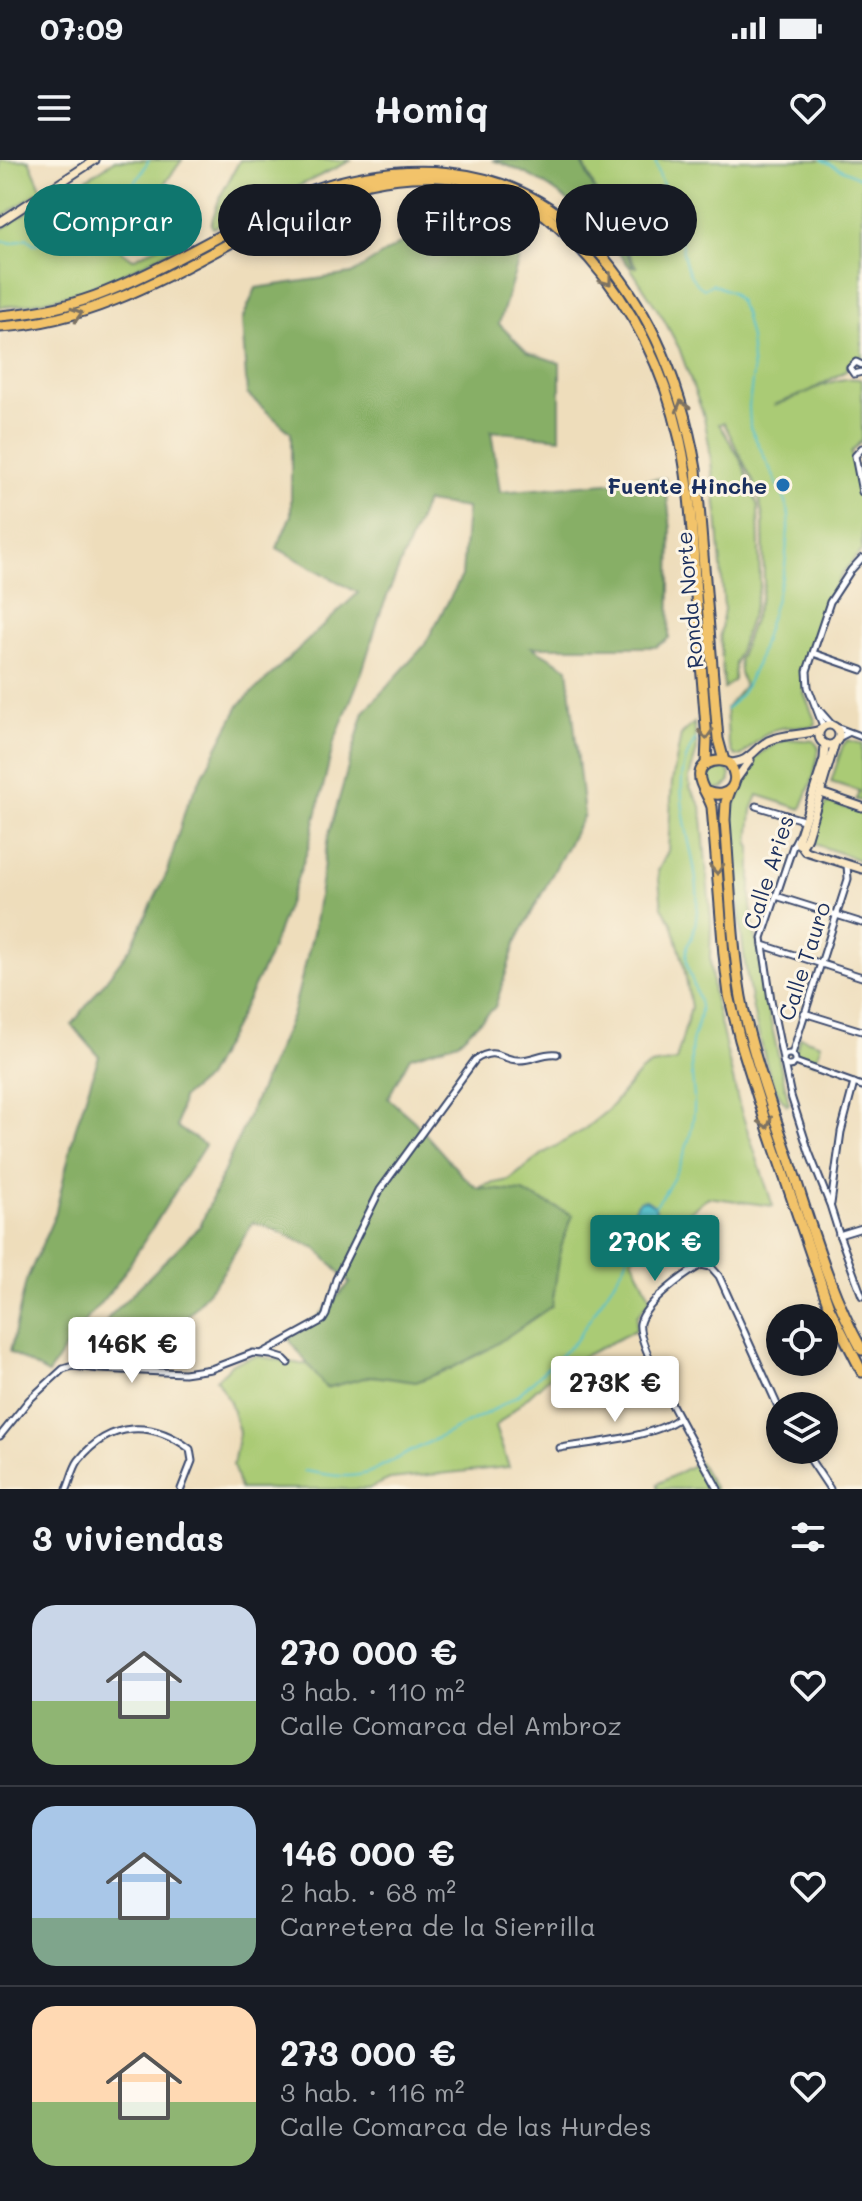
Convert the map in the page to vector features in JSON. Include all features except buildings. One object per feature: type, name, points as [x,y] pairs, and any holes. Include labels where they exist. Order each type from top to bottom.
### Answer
[{"type":"highway","name":"Ronda Norte","points":[[0,316],[26,314],[103,293],[143,276],[308,190],[382,169],[430,166],[478,173],[516,187],[565,219],[621,280],[651,328],[676,384],[696,469],[718,739],[726,762],[734,770],[725,820],[736,955],[746,1017],[819,1249],[862,1350]]},
{"type":"highway","name":"Ronda Norte","points":[[0,327],[42,323],[98,307],[317,200],[365,183],[419,176],[468,181],[507,193],[535,209],[564,232],[612,287],[654,360],[673,413],[686,469],[707,740],[706,764],[699,778],[712,807],[729,995],[765,1120],[829,1307],[862,1372]]},
{"type":"highway","points":[[706,764],[714,760],[726,762]]},
{"type":"highway","points":[[707,792],[721,795],[733,786]]},
{"type":"main road","points":[[0,222],[95,160]]},
{"type":"main road","points":[[726,762],[746,760],[765,743],[779,737],[809,734],[828,727],[839,733],[836,741],[823,742],[809,734]]},
{"type":"main road","name":"Calle Aries","points":[[828,727],[823,742],[824,759],[817,793],[806,840],[799,840],[803,820],[817,793],[836,741]]},
{"type":"main road","points":[[733,786],[753,754]]},
{"type":"main road","points":[[817,793],[862,807]]},
{"type":"main road","points":[[799,840],[805,851],[861,869]]},
{"type":"street","points":[[862,365],[856,362],[850,368],[854,374],[862,373]]},
{"type":"street","points":[[862,448],[855,456],[862,492]]},
{"type":"street","points":[[862,558],[830,602],[807,671],[808,687],[828,727],[862,737]]},
{"type":"street","points":[[813,653],[862,670]]},
{"type":"street","points":[[836,741],[849,733]]},
{"type":"street","points":[[756,806],[803,820]]},
{"type":"street","name":"Calle Aries","points":[[799,840],[764,927],[763,945],[791,1096],[862,1296]]},
{"type":"street","name":"Calle Tauro","points":[[792,1054],[848,879],[847,865]]},
{"type":"street","name":"Calle Tauro","points":[[848,879],[861,869]]},
{"type":"street","points":[[776,896],[862,923]]},
{"type":"street","points":[[763,945],[862,977]]},
{"type":"street","points":[[804,1013],[862,1031]]},
{"type":"street","points":[[0,1436],[29,1400],[56,1375],[73,1366],[184,1373],[211,1369],[245,1356],[263,1353],[323,1320],[336,1279],[380,1190],[475,1060],[494,1054],[518,1060],[547,1053],[557,1054]]},
{"type":"street","points":[[785,1055],[795,1056],[795,1062],[790,1066],[784,1061],[785,1055]]},
{"type":"street","points":[[795,1062],[862,1086]]},
{"type":"street","points":[[830,1205],[841,1132],[854,1083]]},
{"type":"street","points":[[839,1235],[862,1228]]},
{"type":"street","points":[[718,1489],[644,1346],[639,1333],[641,1320],[648,1308],[687,1273],[701,1265],[711,1267],[719,1276],[771,1392]]},
{"type":"street","points":[[263,1353],[288,1363]]},
{"type":"street","points":[[560,1448],[610,1441],[660,1428],[679,1418]]},
{"type":"street","points":[[67,1489],[78,1462],[103,1436],[138,1427],[180,1441],[190,1449],[192,1461],[181,1489]]},
{"type":"street","points":[[813,1464],[830,1489]]},
{"type":"green space","points":[[0,160],[29,160],[39,184],[24,184],[24,202],[0,218]]},
{"type":"green space","points":[[115,160],[182,160],[164,184],[76,184]]},
{"type":"green space","points":[[240,160],[352,160],[303,184],[227,184]]},
{"type":"green space","points":[[492,160],[581,160],[592,184],[556,184],[556,192]]},
{"type":"green space","points":[[582,160],[862,160],[862,361],[849,362],[846,371],[810,391],[841,380],[862,380],[862,440],[851,452],[862,503],[862,550],[844,571],[826,601],[804,663],[803,690],[816,723],[812,727],[787,727],[772,731],[741,756],[732,752],[728,740],[726,708],[744,686],[739,659],[764,584],[763,519],[758,491],[724,423],[719,424],[741,460],[758,506],[760,585],[735,663],[734,680],[724,689],[720,635],[724,609],[717,513],[704,417],[679,348],[630,267],[633,265],[637,268],[630,256],[697,256],[697,184],[593,184]]},
{"type":"green space","points":[[218,203],[218,226],[213,228],[211,224]]},
{"type":"green space","points":[[24,214],[24,256],[129,256],[133,259],[159,256],[92,287],[24,305],[0,307],[0,230]]},
{"type":"green space","points":[[397,245],[397,256],[520,256],[499,324],[527,352],[560,363],[560,438],[491,431],[500,492],[665,478],[671,530],[669,638],[656,647],[532,647],[568,668],[584,815],[516,942],[495,1007],[458,1042],[410,1057],[388,1098],[477,1188],[523,1192],[573,1215],[561,1246],[552,1306],[489,1349],[416,1382],[372,1376],[326,1388],[288,1338],[308,1327],[350,1283],[317,1249],[253,1222],[220,1277],[178,1328],[101,1362],[87,1359],[109,1317],[200,1226],[292,1016],[314,929],[328,837],[364,712],[424,646],[462,576],[467,508],[426,502],[381,611],[362,672],[334,742],[308,849],[268,958],[206,1078],[182,1098],[177,1127],[205,1145],[118,1282],[77,1331],[48,1374],[10,1352],[26,1281],[55,1215],[75,1130],[99,1056],[72,1025],[131,947],[167,873],[186,807],[240,704],[358,593],[277,548],[291,515],[291,433],[247,394],[242,320],[256,288],[351,274]]},
{"type":"green space","points":[[621,256],[628,256],[633,265],[630,267]]},
{"type":"green space","points":[[694,723],[697,750],[689,778],[690,788],[701,806],[711,921],[713,992],[739,1105],[773,1206],[708,1197],[632,1258],[651,1299],[637,1316],[636,1330],[558,1369],[495,1427],[509,1467],[390,1479],[368,1489],[240,1489],[233,1465],[239,1432],[230,1402],[216,1379],[232,1363],[257,1356],[327,1365],[468,1193],[485,1185],[509,1180],[608,1110],[640,1072],[651,1065],[676,1061],[691,1007],[672,923],[662,907],[658,871],[668,851],[672,782],[681,735]]},
{"type":"green space","points":[[788,739],[814,741],[819,748],[814,776],[801,809],[758,795],[752,810],[749,845],[751,907],[787,1105],[773,1084],[748,986],[732,811],[753,762],[769,748]]},
{"type":"green space","points":[[848,740],[862,744],[862,801],[856,800],[859,791],[831,782],[843,745]]},
{"type":"green space","points":[[718,765],[726,769],[730,777],[726,785],[718,789],[710,785],[706,777],[710,769]]},
{"type":"green space","points":[[831,803],[862,813],[862,861],[812,843],[825,805]]},
{"type":"green space","points":[[800,1037],[821,1044],[815,1063],[797,1057]]},
{"type":"green space","points":[[699,1462],[715,1489],[657,1489],[657,1484]]},
{"type":"water","points":[[646,1200],[655,1206],[655,1221],[641,1242],[633,1242],[629,1232],[631,1215],[640,1201]]},
{"type":"waterway","points":[[0,240],[12,243],[27,238],[34,244],[85,236],[138,179],[149,160]]},
{"type":"waterway","points":[[655,160],[679,229],[690,275],[704,289],[712,284],[731,292],[744,313],[753,373],[750,427],[786,502],[789,516],[785,567],[757,663],[742,693],[726,710]]},
{"type":"waterway","points":[[822,160],[862,179]]},
{"type":"waterway","points":[[655,1206],[684,1155],[694,1112],[691,1050],[700,1007],[686,956],[695,925],[697,894],[682,793],[687,757],[696,739]]},
{"type":"waterway","points":[[304,1471],[346,1476],[370,1472],[518,1395],[575,1342],[624,1266],[633,1242]]},
{"type":"place","name":"Fuente Hinche","points":[[783,485]]}]
